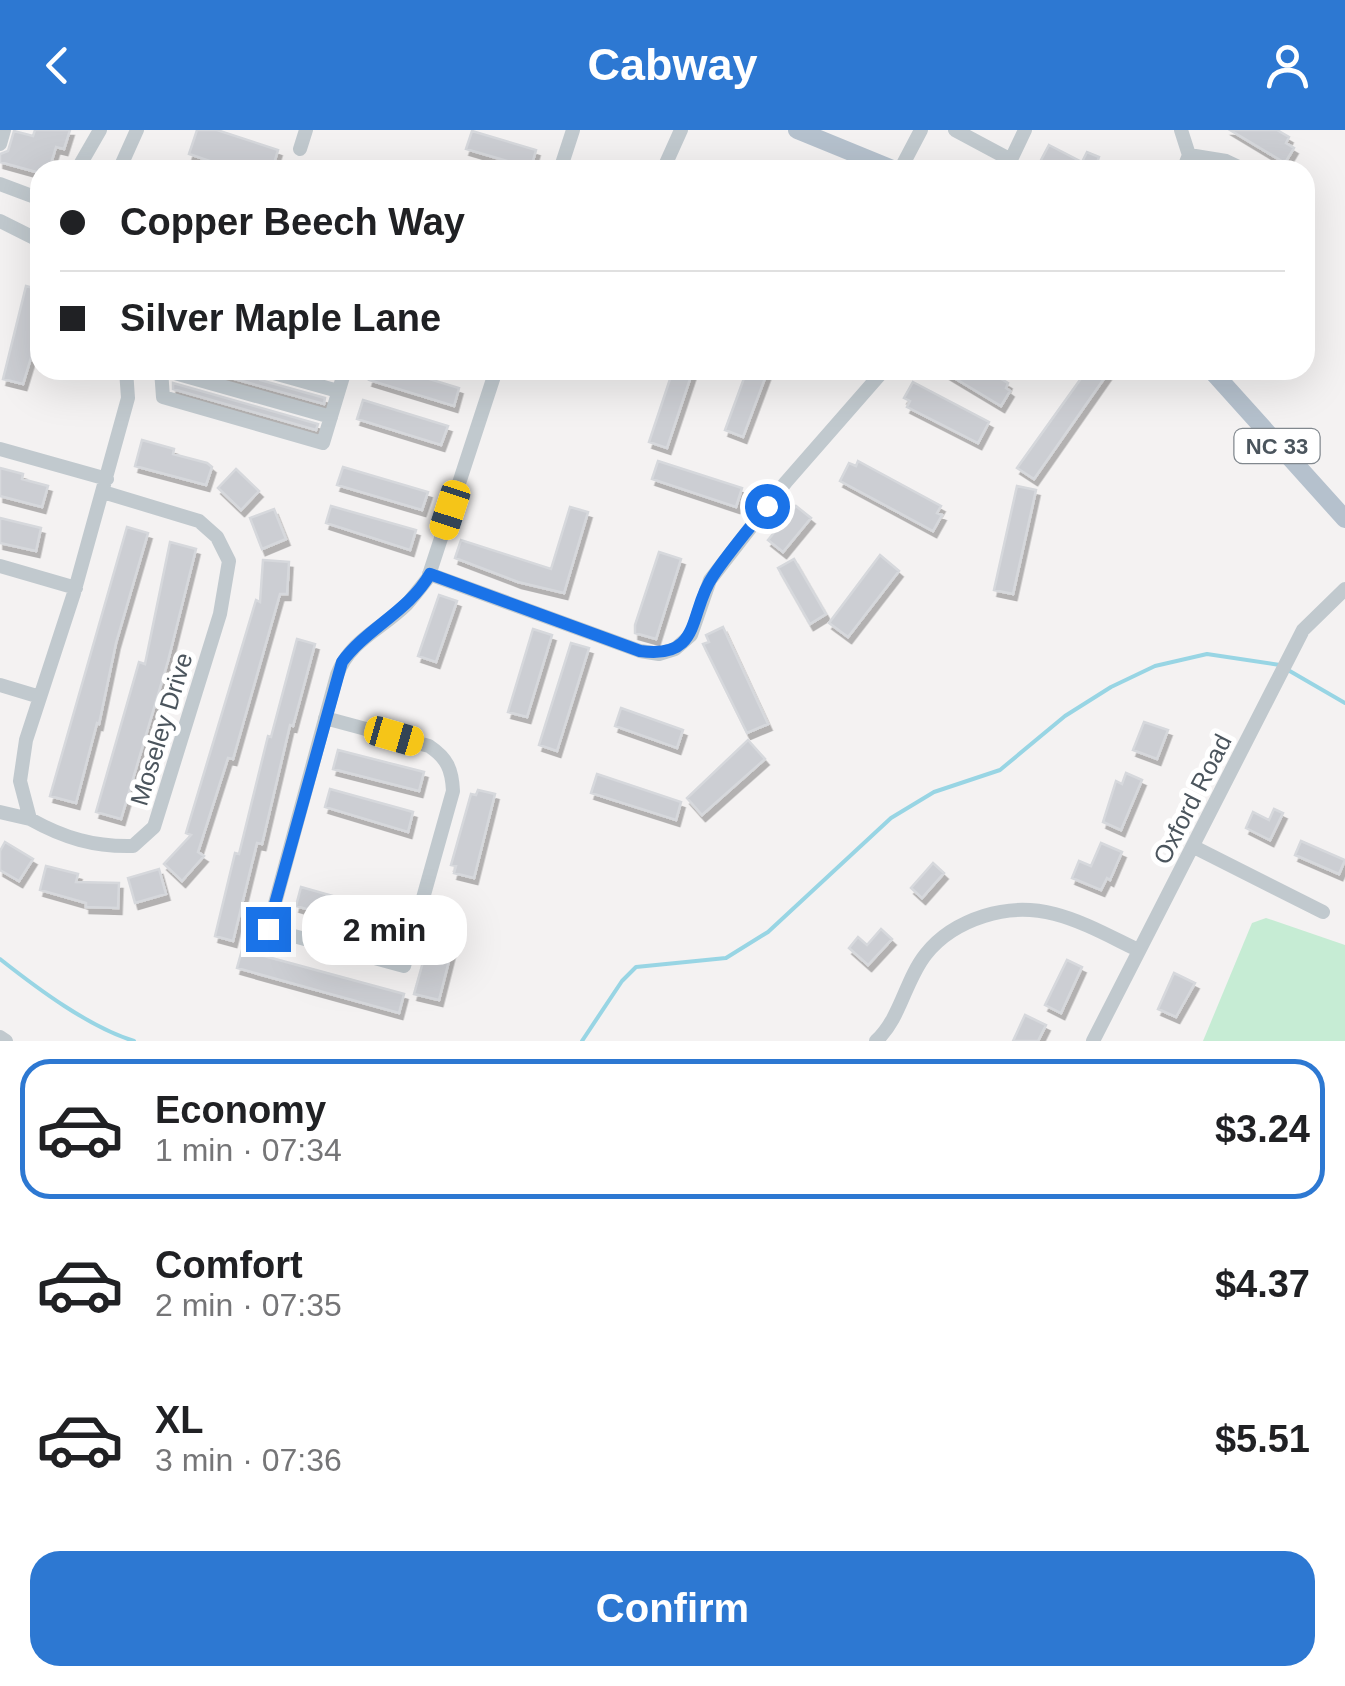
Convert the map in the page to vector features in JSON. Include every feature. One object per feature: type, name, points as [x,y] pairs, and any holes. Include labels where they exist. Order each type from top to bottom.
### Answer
[{"type":"main road","points":[[797,130],[872,160]]},
{"type":"main road","name":"NC 33","points":[[1220,380],[1345,519]]},
{"type":"street","points":[[0,144],[4,130]]},
{"type":"street","points":[[83,160],[100,130]]},
{"type":"street","points":[[124,160],[137,130]]},
{"type":"street","points":[[300,149],[306,130]]},
{"type":"street","points":[[563,160],[573,130]]},
{"type":"street","points":[[667,160],[681,130]]},
{"type":"street","points":[[903,160],[921,130]]},
{"type":"street","points":[[955,130],[1000,160]]},
{"type":"street","points":[[1010,160],[1025,130]]},
{"type":"street","points":[[1181,130],[1186,160]]},
{"type":"street","points":[[0,184],[30,195]]},
{"type":"street","points":[[0,221],[30,236]]},
{"type":"street","points":[[30,819],[20,781],[26,740],[105,485],[128,398],[127,380]]},
{"type":"street","points":[[163,380],[164,397],[323,443],[341,380]]},
{"type":"street","points":[[198,380],[331,417]]},
{"type":"street","points":[[299,380],[338,391]]},
{"type":"street","points":[[325,718],[428,746],[442,755],[452,772],[454,791],[404,966],[268,929],[325,718],[342,662],[355,644],[405,606],[430,574],[493,380]]},
{"type":"street","points":[[430,574],[640,651],[659,654],[674,648],[691,635],[710,580],[786,482],[875,380]]},
{"type":"street","name":"Moseley Drive","points":[[0,449],[199,522],[217,537],[229,562],[220,614],[154,826],[133,846],[102,846],[0,812]]},
{"type":"street","points":[[0,566],[76,588]]},
{"type":"street","name":"Oxford Road","points":[[1093,1041],[1290,653],[1303,630],[1345,589]]},
{"type":"street","points":[[0,685],[40,696]]},
{"type":"street","points":[[1194,848],[1323,912]]},
{"type":"street","points":[[876,1041],[886,1031],[926,954],[960,924],[1008,908],[1040,909],[1084,924],[1138,950]]},
{"type":"street","points":[[0,1037],[6,1041]]},
{"type":"green space","points":[[1266,918],[1345,945],[1345,1041],[1203,1041],[1252,923]]},
{"type":"building","points":[[35,130],[70,130],[64,149],[56,147],[52,160],[30,160],[30,170],[0,162],[0,154],[8,151],[14,131],[33,136]]},
{"type":"building","points":[[197,130],[217,130],[278,150],[275,160],[207,160],[189,154]]},
{"type":"building","points":[[1230,130],[1277,130],[1289,137],[1286,143],[1294,148],[1287,160],[1280,160]]},
{"type":"building","points":[[472,131],[536,150],[533,160],[504,160],[466,149]]},
{"type":"building","points":[[1049,145],[1078,160],[1041,160]]},
{"type":"building","points":[[1087,152],[1099,157],[1098,160],[1083,160]]},
{"type":"building","points":[[26,286],[30,287],[30,361],[23,384],[3,379]]},
{"type":"building","points":[[239,380],[260,380],[325,398],[324,404]]},
{"type":"building","points":[[369,380],[433,380],[459,388],[454,406]]},
{"type":"building","points":[[670,380],[690,380],[667,448],[649,442]]},
{"type":"building","points":[[743,380],[764,380],[743,437],[725,430]]},
{"type":"building","points":[[958,380],[1008,383],[1006,388],[1010,391],[1001,406]]},
{"type":"building","points":[[1080,380],[1103,380],[1034,479],[1017,468]]},
{"type":"building","points":[[913,382],[989,422],[978,443],[907,407],[910,401],[904,398]]},
{"type":"building","points":[[173,383],[318,424],[316,430],[173,389]]},
{"type":"building","points":[[363,400],[448,426],[441,445],[357,419]]},
{"type":"building","points":[[142,440],[207,463],[212,467],[206,485],[135,466]]},
{"type":"building","points":[[658,461],[742,488],[736,507],[652,479]]},
{"type":"building","points":[[858,461],[941,506],[937,513],[942,515],[933,531],[840,481],[849,463],[856,466]]},
{"type":"building","points":[[343,467],[428,492],[422,510],[337,485]]},
{"type":"building","points":[[0,468],[48,486],[42,507],[0,496]]},
{"type":"building","points":[[236,469],[259,491],[241,510],[218,488]]},
{"type":"building","points":[[1017,486],[1036,490],[1013,594],[994,590]]},
{"type":"building","points":[[331,506],[416,530],[410,550],[326,523]]},
{"type":"building","points":[[796,506],[811,518],[783,552],[768,540]]},
{"type":"building","points":[[570,507],[588,512],[564,593],[518,582],[455,558],[461,540],[551,569]]},
{"type":"building","points":[[274,509],[286,539],[262,549],[250,518]]},
{"type":"building","points":[[0,518],[41,528],[36,551],[0,543]]},
{"type":"building","points":[[127,527],[148,533],[76,803],[50,796]]},
{"type":"building","points":[[170,542],[196,549],[121,819],[96,812],[139,662],[145,664]]},
{"type":"building","points":[[659,552],[681,559],[656,639],[635,633],[635,625]]},
{"type":"building","points":[[880,555],[899,571],[848,637],[829,623]]},
{"type":"building","points":[[794,559],[826,614],[810,624],[778,568]]},
{"type":"building","points":[[263,560],[289,562],[287,594],[280,594],[233,759],[228,758],[198,852],[204,856],[182,881],[164,864],[191,835],[186,833],[256,600],[260,602]]},
{"type":"building","points":[[439,595],[457,601],[436,662],[418,656]]},
{"type":"building","points":[[723,627],[768,724],[747,733],[703,644],[709,642],[706,635]]},
{"type":"building","points":[[533,629],[552,635],[527,717],[508,712]]},
{"type":"building","points":[[297,639],[315,644],[233,941],[215,936]]},
{"type":"building","points":[[571,643],[589,648],[557,751],[539,745]]},
{"type":"building","points":[[621,708],[683,730],[677,748],[615,726]]},
{"type":"building","points":[[1144,722],[1168,730],[1157,759],[1133,750]]},
{"type":"building","points":[[748,740],[765,759],[702,815],[687,798]]},
{"type":"building","points":[[338,750],[424,772],[419,791],[333,769]]},
{"type":"building","points":[[1126,773],[1142,780],[1121,830],[1103,822],[1116,781],[1122,784]]},
{"type":"building","points":[[597,774],[681,802],[676,820],[591,793]]},
{"type":"building","points":[[330,789],[413,812],[408,832],[325,807]]},
{"type":"building","points":[[478,790],[495,794],[474,878],[454,873],[456,866],[451,865],[471,794],[476,795]]},
{"type":"building","points":[[1274,809],[1283,813],[1270,840],[1246,828],[1253,812],[1269,820]]},
{"type":"building","points":[[1301,841],[1345,860],[1339,874],[1295,855]]},
{"type":"building","points":[[5,842],[33,859],[19,881],[0,870],[0,851]]},
{"type":"building","points":[[1101,843],[1122,852],[1110,880],[1107,878],[1101,890],[1072,878],[1079,861],[1091,866]]},
{"type":"building","points":[[933,863],[944,873],[922,898],[911,888]]},
{"type":"building","points":[[46,866],[78,874],[76,882],[119,883],[118,908],[86,907],[86,903],[40,890]]},
{"type":"building","points":[[159,869],[166,894],[135,903],[128,878]]},
{"type":"building","points":[[301,887],[386,911],[381,931],[296,906]]},
{"type":"building","points":[[881,929],[892,939],[868,965],[849,948],[858,937],[867,945]]},
{"type":"building","points":[[437,932],[455,937],[439,1000],[414,994],[430,937],[435,938]]},
{"type":"building","points":[[242,950],[404,994],[399,1013],[237,968]]},
{"type":"building","points":[[1067,960],[1082,967],[1061,1013],[1045,1005]]},
{"type":"building","points":[[1174,973],[1195,983],[1176,1017],[1158,1009]]},
{"type":"building","points":[[1025,1015],[1046,1025],[1038,1041],[1013,1041]]},
{"type":"waterway","points":[[582,1041],[622,981],[636,967],[726,958],[768,932],[891,818],[934,792],[1000,770],[1065,716],[1111,687],[1155,666],[1207,654],[1280,665]]},
{"type":"waterway","points":[[1288,670],[1345,703]]},
{"type":"waterway","points":[[0,959],[82,1017],[134,1041]]},
{"type":"route","points":[[268,929],[342,662],[355,644],[405,606],[430,574],[640,651],[659,654],[691,635],[710,580],[767,506]]}]
